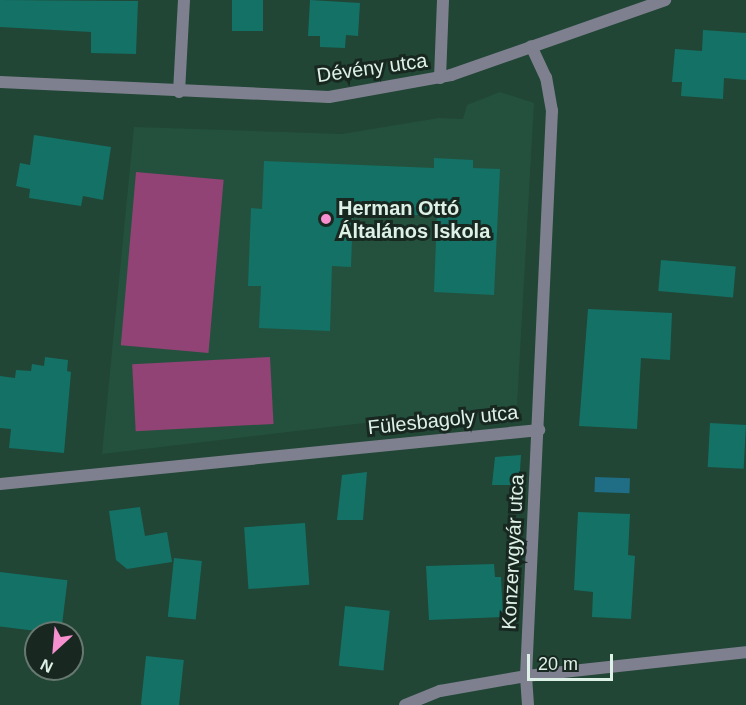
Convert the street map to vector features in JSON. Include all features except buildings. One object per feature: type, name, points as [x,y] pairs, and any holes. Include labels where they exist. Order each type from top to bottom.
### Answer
[{"type":"street","points":[[179,92],[184,0]]},
{"type":"street","points":[[440,78],[443,0]]},
{"type":"street","name":"Dévény utca","points":[[0,82],[179,92],[329,97],[440,78],[665,0]]},
{"type":"street","name":"Fülesbagoly utca","points":[[0,484],[539,430],[552,111],[546,78],[531,46]]},
{"type":"street","name":"Konzervgyár utca","points":[[528,705],[525,676],[539,430]]},
{"type":"street","points":[[405,705],[440,691],[525,676],[746,652]]},
{"type":"shaded area","name":"Herman Ottó Általános Iskola","points":[[500,92],[534,103],[517,405],[102,454],[134,127],[342,134],[439,118],[463,119],[467,105]]},
{"type":"shaded area","points":[[136,172],[224,180],[209,353],[121,345]]},
{"type":"shaded area","points":[[270,357],[274,424],[136,431],[132,364]]},
{"type":"water","points":[[595,477],[630,478],[629,493],[594,492]]},
{"type":"place","name":"Herman Ottó Általános Iskola","points":[[326,219]]}]
